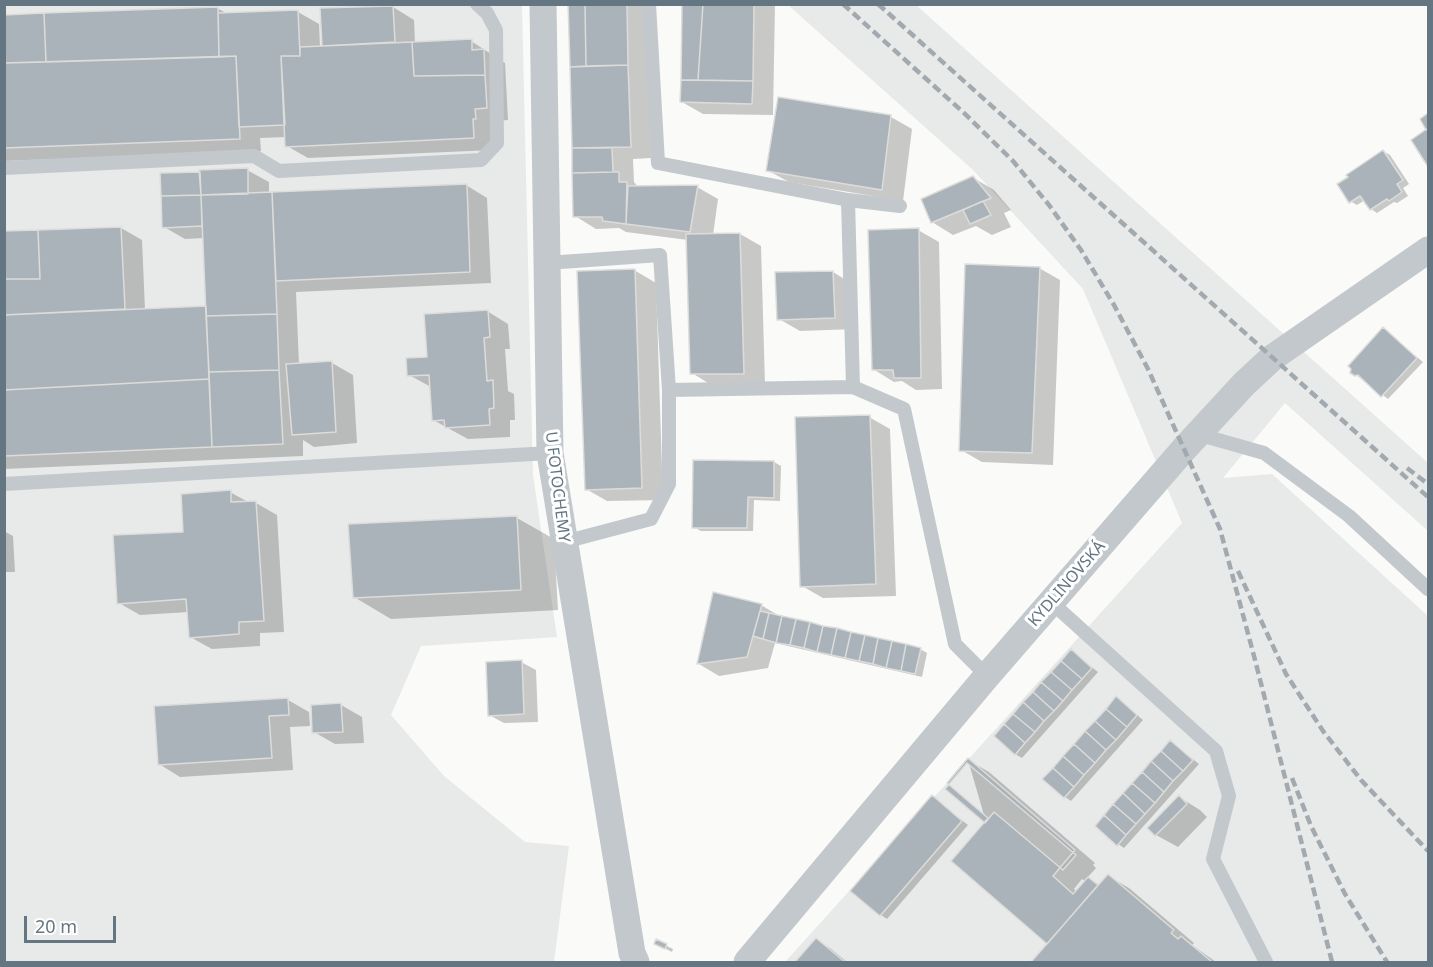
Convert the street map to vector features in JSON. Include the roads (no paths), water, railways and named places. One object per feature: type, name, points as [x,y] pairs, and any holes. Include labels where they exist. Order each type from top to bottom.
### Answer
[{"type":"street","name":"U FOTOCHEMY","points":[[543,4],[550,453],[632,953],[636,963]]},
{"type":"street","name":"KYDLINOVSKÁ","points":[[747,963],[987,676],[1197,434],[1272,358],[1428,250]]},
{"type":"lane","points":[[4,168],[254,156],[279,171],[481,160],[497,143],[496,30],[487,13],[477,4]]},
{"type":"lane","points":[[649,4],[658,163],[848,200],[900,206]]},
{"type":"lane","points":[[848,200],[853,387]]},
{"type":"lane","points":[[547,263],[660,255],[669,390],[669,484],[651,519],[564,542]]},
{"type":"lane","points":[[669,390],[853,387],[904,409],[955,644],[987,676]]},
{"type":"lane","points":[[1197,434],[1263,453],[1349,516],[1428,589]]},
{"type":"lane","points":[[4,484],[550,453]]},
{"type":"lane","points":[[1051,602],[1216,750],[1229,796],[1213,859],[1266,963]]},
{"type":"railway","points":[[843,4],[963,112],[1013,161],[1049,205],[1081,250],[1148,369],[1220,529],[1332,962]]},
{"type":"railway","points":[[878,4],[1428,497]]},
{"type":"railway","points":[[1407,468],[1428,484]]},
{"type":"railway","points":[[1238,571],[1286,674],[1323,731],[1361,780],[1428,851]]},
{"type":"railway","points":[[1292,778],[1311,826],[1345,894],[1387,962]]}]
